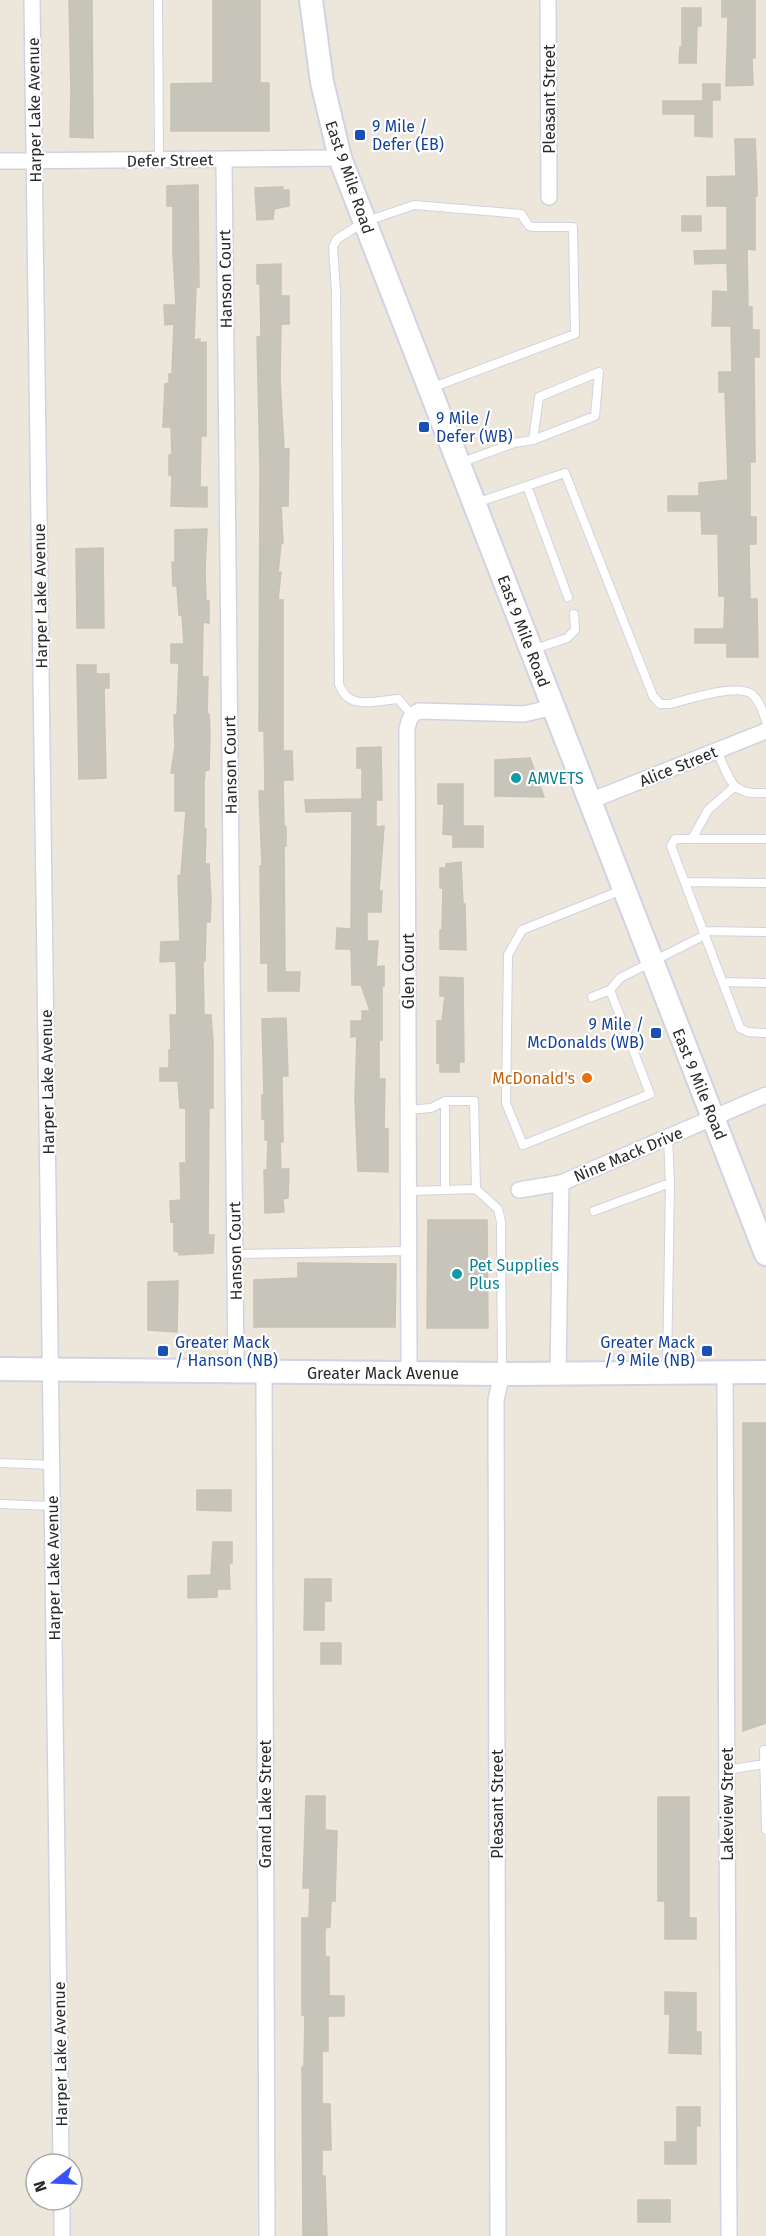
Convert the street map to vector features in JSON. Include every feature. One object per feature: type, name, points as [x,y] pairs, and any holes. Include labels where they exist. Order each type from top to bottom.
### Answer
[{"type":"main road","name":"East 9 Mile Road","points":[[311,0],[322,82],[340,158],[765,1250]]},
{"type":"main road","name":"Greater Mack Avenue","points":[[0,1369],[502,1374],[766,1372]]},
{"type":"street","name":"Harper Lake Avenue","points":[[32,0],[61,2152]]},
{"type":"street","name":"Pleasant Street","points":[[548,0],[549,197]]},
{"type":"street","name":"Defer Street","points":[[0,161],[340,158]]},
{"type":"street","name":"Hanson Court","points":[[224,160],[236,1371]]},
{"type":"street","points":[[412,715],[419,711],[524,714],[554,707]]},
{"type":"street","name":"Glen Court","points":[[410,1373],[407,729],[412,715]]},
{"type":"street","name":"Alice Street","points":[[590,801],[766,731]]},
{"type":"street","name":"Nine Mack Drive","points":[[519,1190],[561,1183],[766,1095]]},
{"type":"street","points":[[558,1373],[561,1183]]},
{"type":"street","name":"Grand Lake Street","points":[[264,1372],[267,2236]]},
{"type":"street","name":"Lakeview Street","points":[[725,1372],[729,2236]]},
{"type":"street","name":"Pleasant Street","points":[[498,2236],[496,1400],[502,1374]]},
{"type":"street","points":[[62,2212],[62,2236]]},
{"type":"lane","points":[[158,0],[159,160]]},
{"type":"lane","points":[[412,715],[398,699],[355,703],[343,694],[339,684],[336,292],[333,247],[337,239],[364,222],[414,205],[521,214],[529,226],[573,227],[575,334],[430,389]]},
{"type":"lane","points":[[458,464],[514,443],[532,440],[595,416],[599,372],[539,397],[532,440]]},
{"type":"lane","points":[[474,504],[565,473],[654,696],[660,704],[737,689],[752,694],[766,721]]},
{"type":"lane","points":[[527,486],[568,597]]},
{"type":"lane","points":[[531,651],[567,638],[575,630],[574,614]]},
{"type":"lane","points":[[717,751],[734,787],[744,792],[766,794]]},
{"type":"lane","points":[[692,839],[708,810],[734,787]]},
{"type":"lane","points":[[766,839],[675,839],[671,846],[740,1028],[748,1032],[766,1033]]},
{"type":"lane","points":[[685,882],[766,883]]},
{"type":"lane","points":[[610,990],[650,1094],[523,1145],[506,1103],[508,955],[522,930],[623,890]]},
{"type":"lane","points":[[592,998],[610,990],[620,978],[653,963],[704,933],[766,932]]},
{"type":"lane","points":[[723,982],[766,983]]},
{"type":"lane","points":[[445,1101],[445,1190]]},
{"type":"lane","points":[[408,1110],[431,1108],[445,1101],[474,1101],[476,1189]]},
{"type":"lane","points":[[667,1373],[670,1183],[668,1137]]},
{"type":"lane","points":[[594,1211],[670,1183]]},
{"type":"lane","points":[[409,1191],[476,1189],[498,1209],[501,1222],[502,1374]]},
{"type":"lane","points":[[235,1254],[409,1251]]},
{"type":"lane","points":[[0,1463],[52,1465]]},
{"type":"lane","points":[[0,1504],[52,1506]]},
{"type":"lane","points":[[766,1750],[764,1750],[766,1828]]},
{"type":"lane","points":[[727,1770],[764,1764]]},
{"type":"building","points":[[69,0],[92,0],[93,138],[70,137]]},
{"type":"building","points":[[213,0],[260,0],[260,83],[269,83],[269,131],[171,131],[171,84],[213,83]]},
{"type":"building","points":[[722,0],[755,0],[753,85],[726,86],[728,17],[722,17]]},
{"type":"building","points":[[682,8],[701,8],[701,26],[697,26],[696,63],[679,63],[680,47],[682,47]]},
{"type":"building","points":[[703,84],[720,84],[720,100],[703,100]]},
{"type":"building","points":[[663,101],[712,101],[712,137],[695,136],[695,114],[663,114]]},
{"type":"building","points":[[735,139],[755,139],[757,181],[755,250],[747,249],[748,307],[752,307],[752,330],[759,330],[759,357],[754,357],[755,462],[750,462],[750,517],[756,517],[756,544],[749,544],[750,599],[757,599],[758,657],[727,657],[727,643],[695,643],[695,629],[724,629],[725,596],[719,596],[718,534],[702,534],[701,511],[668,511],[668,496],[699,496],[699,483],[728,480],[725,392],[719,392],[719,372],[732,372],[731,326],[712,326],[713,291],[728,292],[727,263],[695,264],[694,251],[727,250],[727,206],[707,206],[707,177],[736,176]]},
{"type":"building","points":[[198,185],[199,287],[196,287],[194,340],[200,339],[200,343],[206,342],[206,436],[201,436],[200,487],[207,487],[207,507],[171,506],[172,475],[169,475],[169,455],[172,455],[171,427],[163,427],[165,384],[169,383],[169,374],[172,374],[174,324],[165,325],[164,305],[176,305],[173,206],[167,206],[167,186]]},
{"type":"building","points":[[283,187],[282,190],[289,190],[289,206],[274,209],[273,219],[257,220],[255,188]]},
{"type":"building","points":[[682,216],[701,216],[701,231],[682,231]]},
{"type":"building","points":[[281,264],[281,296],[289,296],[289,324],[281,324],[280,379],[284,449],[289,449],[288,506],[281,506],[283,543],[281,543],[278,573],[281,572],[278,600],[283,600],[283,751],[292,751],[293,780],[283,780],[284,827],[286,827],[286,846],[284,846],[285,972],[300,972],[299,991],[268,991],[268,963],[261,963],[260,866],[262,866],[259,791],[265,791],[264,731],[259,731],[260,468],[257,337],[261,337],[260,284],[257,284],[257,265]]},
{"type":"building","points":[[207,529],[205,570],[209,623],[203,622],[202,677],[208,677],[207,714],[209,714],[210,734],[209,770],[205,771],[204,783],[204,829],[206,829],[205,864],[209,864],[211,901],[210,922],[206,922],[205,961],[203,961],[204,1015],[211,1015],[213,1043],[213,1108],[209,1108],[208,1235],[214,1235],[213,1253],[179,1255],[179,1252],[174,1251],[174,1221],[171,1222],[170,1201],[181,1200],[180,1163],[186,1163],[186,1108],[180,1108],[178,1081],[160,1081],[160,1068],[169,1068],[170,1015],[177,1015],[176,961],[160,962],[161,942],[180,941],[178,876],[181,875],[186,811],[175,811],[175,773],[171,773],[175,747],[174,715],[177,715],[179,663],[171,663],[171,644],[184,644],[177,586],[173,586],[172,562],[175,562],[175,530]]},
{"type":"building","points":[[103,548],[104,628],[77,628],[76,549]]},
{"type":"building","points":[[77,665],[96,665],[96,674],[109,674],[109,688],[104,688],[106,778],[79,779]]},
{"type":"building","points":[[381,747],[382,800],[376,800],[376,827],[384,826],[379,891],[382,891],[381,912],[367,912],[367,941],[378,941],[376,967],[384,966],[379,1079],[385,1079],[384,1128],[388,1129],[388,1172],[358,1171],[355,1100],[357,1036],[351,1037],[351,1021],[362,1021],[362,1011],[370,1011],[361,985],[352,985],[351,949],[336,949],[337,928],[351,929],[352,811],[306,812],[305,800],[362,799],[362,768],[357,768],[357,748]]},
{"type":"building","name":"AMVETS","points":[[530,758],[544,797],[495,796],[495,760]]},
{"type":"building","points":[[438,784],[463,784],[463,826],[483,826],[483,847],[453,847],[453,835],[443,834],[444,804],[438,804]]},
{"type":"building","points":[[461,862],[466,950],[440,949],[443,888],[440,888],[440,868],[446,868],[446,864]]},
{"type":"building","points":[[440,977],[463,978],[464,1062],[459,1062],[459,1072],[440,1072],[440,1063],[437,1063],[437,1021],[442,1021],[445,996],[440,996]]},
{"type":"building","points":[[286,1018],[288,1076],[282,1076],[283,1142],[280,1142],[281,1169],[289,1169],[288,1198],[283,1199],[284,1212],[265,1213],[264,1170],[267,1170],[268,1140],[265,1140],[265,1119],[262,1119],[262,1095],[264,1095],[262,1019]]},
{"type":"building","name":"Pet Supplies Plus","points":[[428,1220],[487,1220],[488,1328],[427,1328]]},
{"type":"building","points":[[298,1263],[396,1264],[395,1327],[254,1327],[254,1280],[298,1278]]},
{"type":"building","points":[[178,1281],[177,1332],[148,1330],[148,1282]]},
{"type":"building","points":[[743,1423],[766,1423],[766,1723],[743,1731]]},
{"type":"building","points":[[197,1490],[231,1490],[231,1511],[197,1510]]},
{"type":"building","points":[[213,1542],[232,1542],[232,1563],[229,1563],[230,1589],[217,1589],[217,1597],[188,1598],[188,1576],[211,1575]]},
{"type":"building","points":[[305,1579],[331,1579],[331,1601],[324,1601],[324,1630],[304,1630]]},
{"type":"building","points":[[321,1643],[341,1643],[341,1664],[321,1664]]},
{"type":"building","points":[[306,1796],[325,1796],[325,1830],[337,1831],[335,1901],[331,1901],[330,1927],[325,1928],[325,1957],[329,1957],[329,1996],[344,1996],[344,2016],[328,2016],[328,2051],[322,2051],[322,2104],[330,2104],[331,2150],[322,2150],[327,2236],[303,2236],[302,2067],[304,2067],[305,2015],[302,2015],[302,1918],[309,1918],[310,1888],[303,1888]]},
{"type":"building","points":[[658,1797],[689,1797],[689,1918],[696,1918],[696,1939],[665,1939],[665,1901],[658,1901]]},
{"type":"building","points":[[665,1992],[696,1993],[696,2032],[701,2032],[701,2054],[669,2053],[670,2014],[665,2014]]},
{"type":"building","points":[[677,2107],[700,2107],[700,2126],[696,2126],[696,2164],[665,2164],[665,2142],[677,2142]]},
{"type":"building","points":[[638,2200],[670,2200],[670,2222],[638,2222]]},
{"type":"place","name":"9 Mile / Defer (EB)","points":[[360,135]]},
{"type":"place","name":"9 Mile / Defer (WB)","points":[[424,427]]},
{"type":"place","name":"AMVETS","points":[[516,778]]},
{"type":"place","name":"9 Mile / McDonalds (WB)","points":[[656,1033]]},
{"type":"place","name":"McDonald's","points":[[587,1078]]},
{"type":"place","name":"Pet Supplies Plus","points":[[457,1274]]},
{"type":"place","name":"Greater Mack / Hanson (NB)","points":[[163,1351]]},
{"type":"place","name":"Greater Mack / 9 Mile (NB)","points":[[707,1351]]}]
